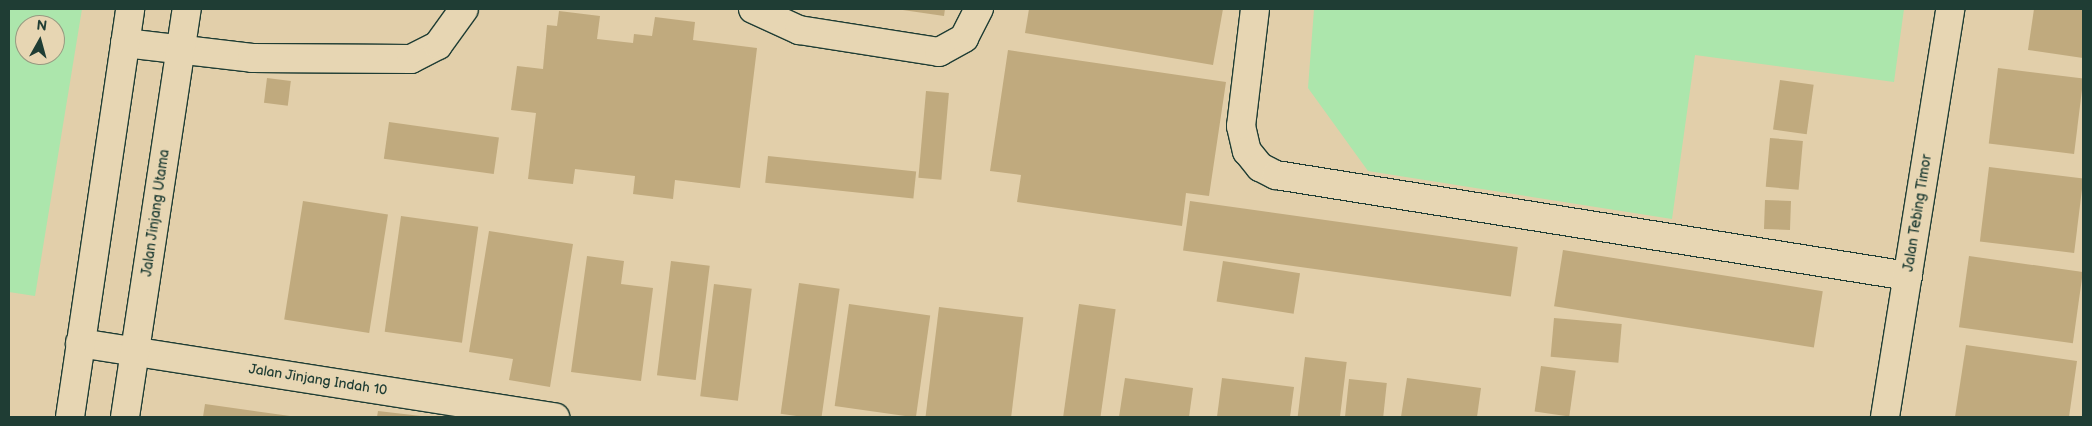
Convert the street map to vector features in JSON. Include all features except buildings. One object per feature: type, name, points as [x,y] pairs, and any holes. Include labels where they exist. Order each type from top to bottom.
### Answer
[{"type":"street","points":[[70,417],[130,9]]},
{"type":"street","name":"Jalan Jinjang Utama","points":[[125,417],[187,9]]},
{"type":"street","points":[[125,43],[252,58],[411,59],[438,45],[464,9]]},
{"type":"street","points":[[753,9],[939,52],[964,38],[979,9]]},
{"type":"street","points":[[1255,9],[1241,126],[1247,151],[1260,168],[1276,175],[1908,276]]},
{"type":"street","name":"Jalan Tebing Timor","points":[[1885,417],[1950,9]]},
{"type":"street","name":"Jalan Jinjang Indah 10","points":[[80,343],[555,417]]},
{"type":"green space","points":[[9,9],[82,9],[35,296],[9,292]]},
{"type":"green space","points":[[1314,9],[1904,9],[1894,82],[1695,55],[1672,219],[1368,171],[1308,88]]}]
